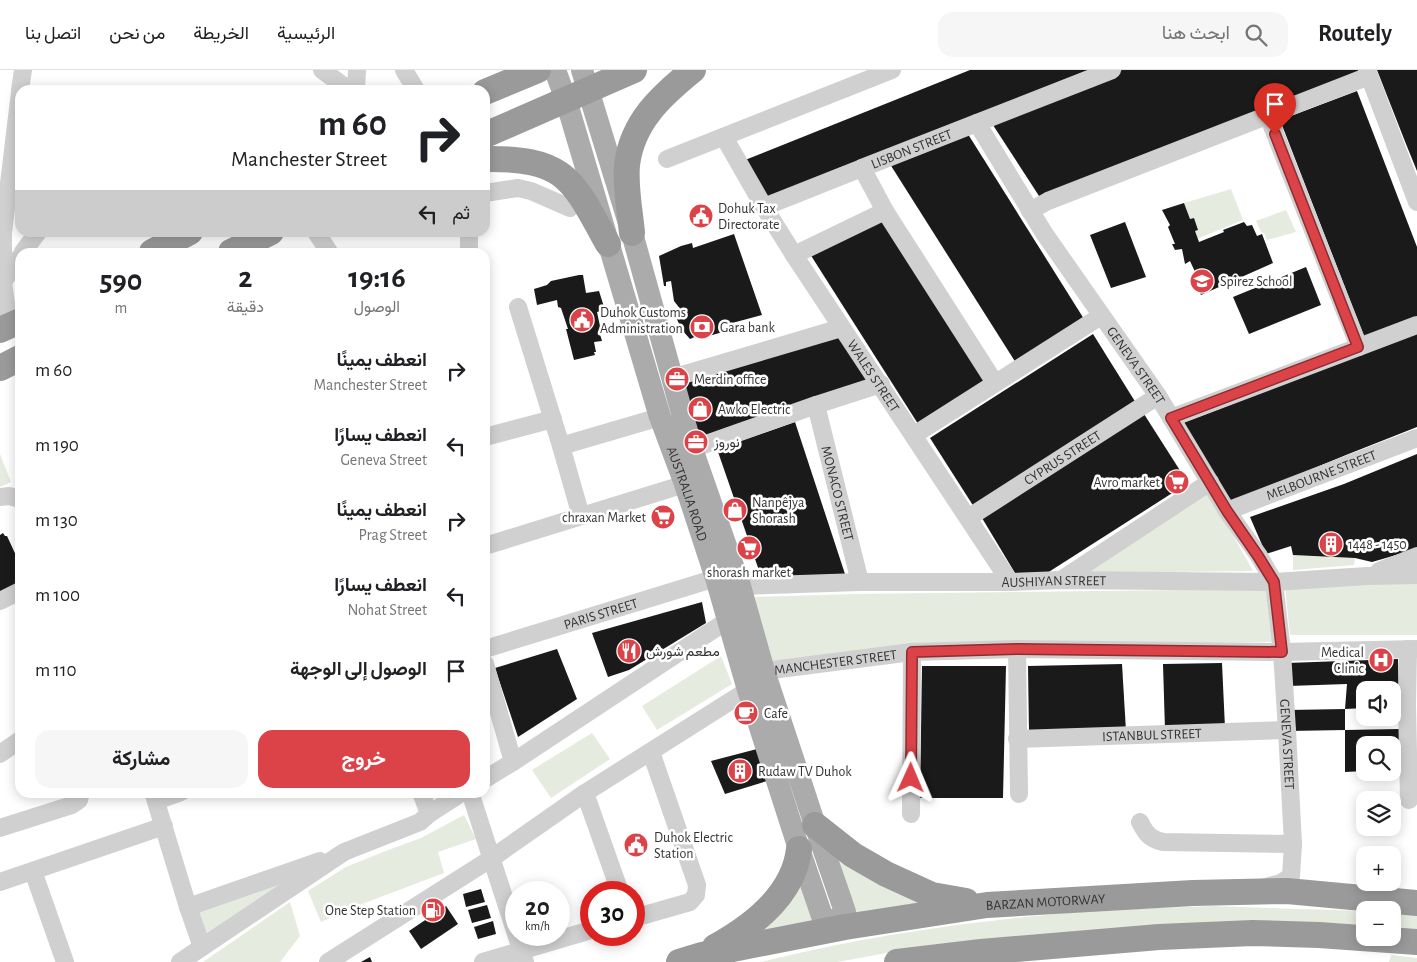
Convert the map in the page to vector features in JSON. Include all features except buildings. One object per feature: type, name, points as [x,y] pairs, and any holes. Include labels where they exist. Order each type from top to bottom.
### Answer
[{"type":"highway","points":[[484,85],[505,70]]},
{"type":"highway","points":[[490,90],[538,70]]},
{"type":"highway","points":[[490,132],[579,86],[634,70]]},
{"type":"highway","points":[[632,233],[627,188],[627,166],[633,141],[638,128],[659,99],[693,70]]},
{"type":"highway","points":[[490,159],[536,162],[552,168],[566,178],[576,190],[608,244]]},
{"type":"highway","points":[[160,248],[180,237]]},
{"type":"highway","points":[[239,248],[260,237]]},
{"type":"highway","points":[[815,825],[853,855],[886,874],[932,895],[987,905]]},
{"type":"highway","points":[[690,959],[738,934],[767,912],[786,885],[798,860],[799,849]]},
{"type":"highway","name":"BARZAN MOTORWAY","points":[[690,959],[845,928],[987,905],[1287,891],[1417,903]]},
{"type":"highway","points":[[897,962],[981,952],[1054,954],[1160,937],[1253,933],[1319,935],[1417,942]]},
{"type":"main road","name":"AUSTRALIA ROAD","points":[[555,70],[579,86],[632,233],[692,450],[740,586],[764,670],[845,912],[839,919],[833,920],[822,916],[748,690],[716,578],[685,484],[660,417],[608,244],[579,86]]},
{"type":"street","points":[[21,85],[23,70]]},
{"type":"street","points":[[322,70],[342,85]]},
{"type":"street","points":[[356,85],[357,70]]},
{"type":"street","points":[[404,70],[413,85]]},
{"type":"street","points":[[667,159],[892,70]]},
{"type":"street","name":"LISBON STREET","points":[[995,383],[885,211],[862,168],[1112,70]]},
{"type":"street","points":[[1030,211],[1048,201],[1268,116],[1368,73],[1417,202]]},
{"type":"street","points":[[1268,116],[1358,347]]},
{"type":"street","name":"GENEVA STREET","points":[[977,123],[1044,233],[1158,396],[1227,511],[1274,582],[1282,652],[1287,730],[1293,844],[1291,876]]},
{"type":"street","points":[[10,326],[2,281],[3,233],[15,133]]},
{"type":"street","name":"WALES STREET","points":[[724,137],[794,256],[841,328],[881,384],[1010,582]]},
{"type":"street","points":[[764,207],[862,168]]},
{"type":"street","points":[[490,191],[518,188],[531,191],[570,208]]},
{"type":"street","points":[[794,256],[885,211]]},
{"type":"street","points":[[27,248],[34,237]]},
{"type":"street","points":[[319,237],[326,248]]},
{"type":"street","points":[[2,281],[15,264]]},
{"type":"street","points":[[518,307],[581,516]]},
{"type":"street","points":[[914,435],[1101,316]]},
{"type":"street","points":[[1171,418],[1417,325]]},
{"type":"street","points":[[672,378],[841,328]]},
{"type":"street","points":[[692,450],[881,384]]},
{"type":"street","name":"CYPRUS STREET","points":[[968,518],[1158,396]]},
{"type":"street","name":"MONACO STREET","points":[[816,406],[860,582]]},
{"type":"street","points":[[561,446],[660,417]]},
{"type":"street","points":[[490,436],[553,419]]},
{"type":"street","name":"MELBOURNE STREET","points":[[1227,511],[1417,438]]},
{"type":"street","points":[[1060,580],[1210,482]]},
{"type":"street","points":[[490,544],[685,484]]},
{"type":"street","points":[[0,497],[15,498]]},
{"type":"street","name":"AUSHIYAN STREET","points":[[1366,576],[1417,556]]},
{"type":"street","name":"AUSHIYAN STREET","points":[[740,586],[860,582],[1060,580],[1274,582],[1417,574]]},
{"type":"street","name":"PARIS STREET","points":[[490,647],[716,578]]},
{"type":"street","points":[[0,601],[15,594]]},
{"type":"street","points":[[490,776],[728,620]]},
{"type":"street","points":[[1017,649],[1019,794]]},
{"type":"street","name":"MANCHESTER STREET","points":[[764,670],[912,652],[1017,649],[1282,652],[1412,649]]},
{"type":"street","points":[[1408,800],[1412,732],[1412,649]]},
{"type":"street","points":[[911,814],[912,652]]},
{"type":"street","points":[[490,682],[513,762]]},
{"type":"street","points":[[328,962],[492,858],[585,793],[748,690]]},
{"type":"street","name":"ISTANBUL STREET","points":[[1017,739],[1287,730]]},
{"type":"street","points":[[0,754],[15,744]]},
{"type":"street","points":[[645,915],[690,902],[696,895],[697,885],[651,752]]},
{"type":"street","points":[[585,793],[616,881]]},
{"type":"street","points":[[0,828],[72,805],[79,798]]},
{"type":"street","points":[[155,798],[202,947]]},
{"type":"street","points":[[423,798],[429,814]]},
{"type":"street","points":[[188,907],[344,852],[420,822],[454,798]]},
{"type":"street","points":[[472,798],[523,956]]},
{"type":"street","points":[[1140,822],[1147,835],[1152,839],[1163,842],[1293,844]]},
{"type":"street","points":[[0,882],[164,826]]},
{"type":"street","points":[[180,962],[344,852]]},
{"type":"street","points":[[33,871],[65,962]]},
{"type":"street","points":[[1214,893],[1224,889],[1271,886],[1282,883],[1291,876],[1304,886],[1327,895]]},
{"type":"street","points":[[483,962],[523,956],[580,934]]},
{"type":"shaded area","points":[[1231,189],[1243,220],[1197,239],[1194,218],[1190,219],[1184,203]]},
{"type":"shaded area","points":[[1286,210],[1296,232],[1267,240],[1256,221]]},
{"type":"shaded area","points":[[0,454],[11,482],[0,487]]},
{"type":"shaded area","points":[[1208,491],[1253,571],[1085,573]]},
{"type":"shaded area","points":[[1293,555],[1355,558],[1354,565],[1293,570]]},
{"type":"shaded area","points":[[1417,582],[1417,635],[1290,635],[1285,587]]},
{"type":"shaded area","points":[[1269,589],[1272,642],[924,646],[772,664],[752,597],[856,594]]},
{"type":"shaded area","points":[[721,656],[732,684],[657,730],[642,706]]},
{"type":"shaded area","points":[[592,733],[610,759],[551,798],[532,770]]},
{"type":"shaded area","points":[[464,815],[476,839],[438,852],[444,873],[362,904],[321,922],[308,891],[346,867],[421,838]]},
{"type":"shaded area","points":[[827,839],[949,901],[854,918]]},
{"type":"shaded area","points":[[344,852],[202,947],[188,907]]},
{"type":"shaded area","points":[[799,867],[815,923],[736,939]]},
{"type":"shaded area","points":[[290,902],[300,936],[280,962],[203,962]]},
{"type":"shaded area","points":[[1211,906],[1356,911],[1356,930],[920,947],[837,962],[761,962],[884,936],[1007,919],[1120,909]]},
{"type":"shaded area","points":[[1401,912],[1417,913],[1417,933],[1401,932]]},
{"type":"shaded area","points":[[1391,955],[1417,958],[1417,962],[1389,962]]},
{"type":"place","name":"Dohuk Tax Directorate","points":[[701,216]]},
{"type":"place","name":"Spirez School","points":[[1202,281]]},
{"type":"place","name":"Duhok Customs Administration","points":[[582,320]]},
{"type":"place","name":"Gara bank","points":[[702,327]]},
{"type":"place","name":"Merdin office","points":[[677,379]]},
{"type":"place","name":"Awko Electric","points":[[700,409]]},
{"type":"place","name":"نوروز","points":[[696,442]]},
{"type":"place","name":"Avro market","points":[[1177,482]]},
{"type":"place","name":"Nanpêjya Shorash","points":[[735,510]]},
{"type":"place","name":"chraxan Market","points":[[663,517]]},
{"type":"place","name":"1448 - 1450","points":[[1331,544]]},
{"type":"place","name":"shorash market","points":[[749,548]]},
{"type":"place","name":"مطعم شورش","points":[[629,651]]},
{"type":"place","name":"Medical Clinic","points":[[1381,660]]},
{"type":"place","name":"Cafe","points":[[746,713]]},
{"type":"place","name":"Rudaw TV Duhok","points":[[740,771]]},
{"type":"place","name":"Duhok Electric Station","points":[[636,845]]},
{"type":"place","name":"One Step Station","points":[[433,910]]},
{"type":"route","points":[[911,778],[912,652],[1017,649],[1282,652],[1274,582],[1227,511],[1171,418],[1358,347],[1275,134]]}]
